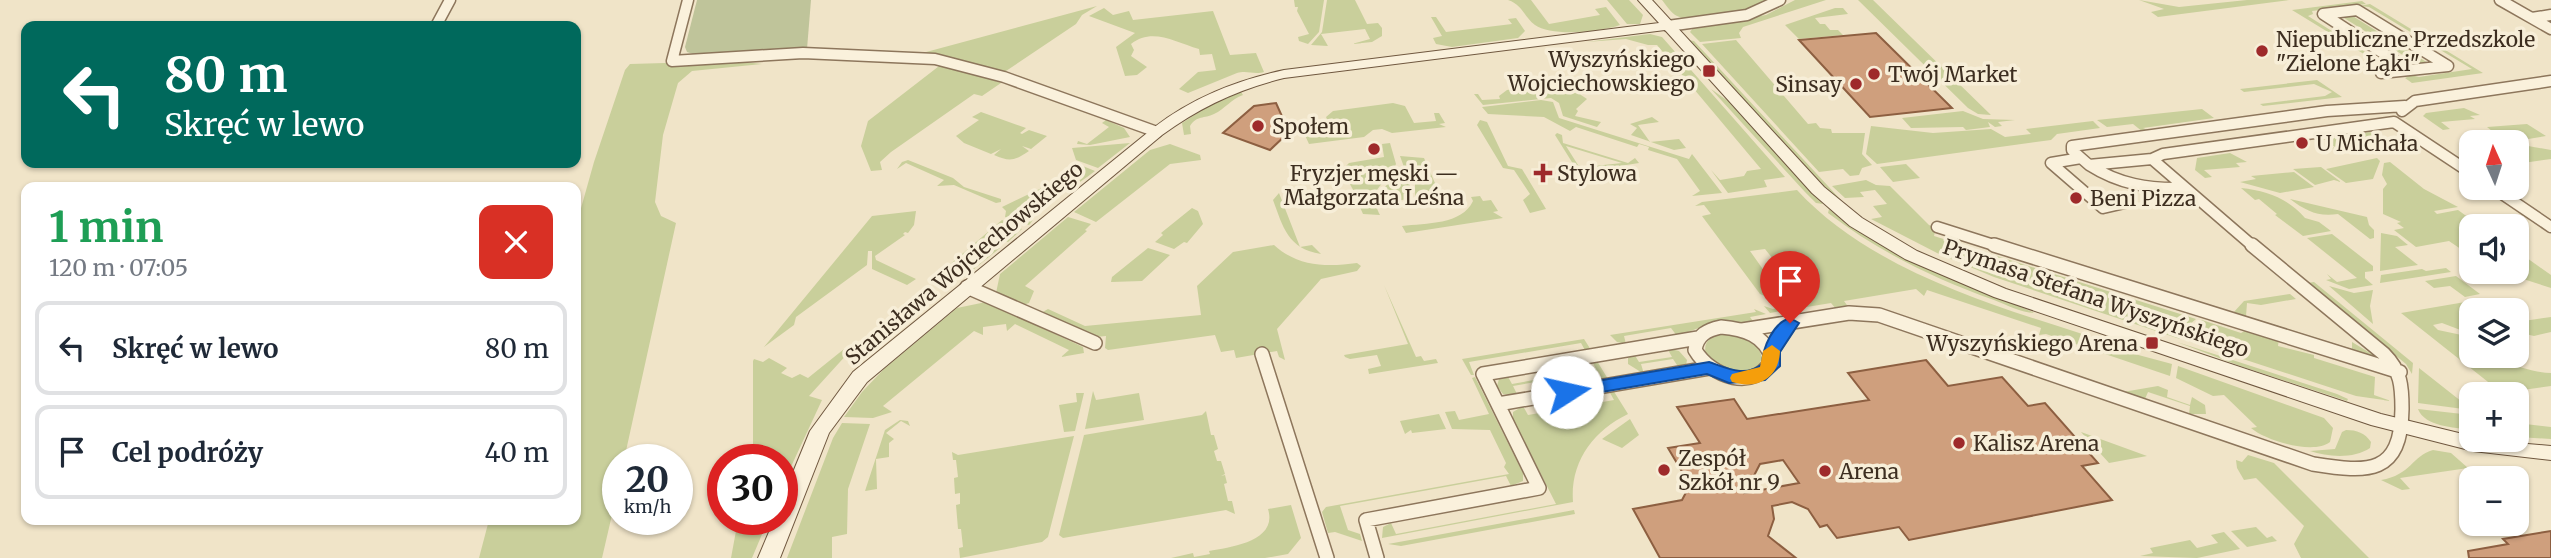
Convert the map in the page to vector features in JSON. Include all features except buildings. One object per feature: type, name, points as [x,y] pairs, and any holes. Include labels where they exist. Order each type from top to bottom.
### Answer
[{"type":"street","points":[[439,21],[450,0]]},
{"type":"street","points":[[688,0],[673,61],[803,53],[935,59],[1004,77],[1157,132],[1199,102],[1231,88],[1266,78],[1747,15],[1780,0]]},
{"type":"street","name":"Prymasa Stefana Wyszyńskiego","points":[[1645,0],[1818,190],[1856,222],[1899,249],[1954,276],[2006,296],[2402,427],[2487,446],[2551,453]]},
{"type":"street","points":[[2500,0],[2551,29]]},
{"type":"street","points":[[2382,73],[2448,66],[2357,10],[2323,14],[2409,70]]},
{"type":"street","points":[[2532,18],[2551,15]]},
{"type":"street","points":[[2182,188],[2157,189],[2124,184],[2108,178],[2072,150],[2072,146],[2275,118],[2392,105],[2405,106],[2421,99],[2551,80]]},
{"type":"street","points":[[2394,122],[2405,106]]},
{"type":"street","points":[[2344,112],[2364,125]]},
{"type":"street","points":[[2275,118],[2297,134]]},
{"type":"street","points":[[2129,202],[2103,208],[2051,163],[2152,159],[2163,154],[2394,122],[2459,165]]},
{"type":"street","name":"Stanisława Wojciechowskiego","points":[[769,558],[811,453],[830,415],[880,359],[1157,132]]},
{"type":"street","points":[[1378,558],[1366,520],[1539,488],[1483,374],[1698,338],[1711,329],[1742,330],[1849,313],[1879,315],[2296,459],[2329,467],[2363,468],[2385,462],[2398,448],[2402,427],[2403,383],[2400,372],[2374,345],[2182,188],[2152,159]]},
{"type":"street","points":[[2511,200],[2551,227]]},
{"type":"street","points":[[1937,227],[2400,372]]},
{"type":"street","points":[[967,287],[1095,344]]},
{"type":"street","points":[[1698,338],[1695,343],[1697,356],[1709,368],[1729,377],[1759,376],[1771,366],[1771,352],[1790,323]]},
{"type":"street","points":[[1742,330],[1760,339],[1771,352]]},
{"type":"street","points":[[1262,354],[1327,558]]},
{"type":"street","points":[[1498,404],[1709,368]]},
{"type":"green space","points":[[697,0],[811,0],[807,49],[696,55],[687,52],[685,47]]},
{"type":"green space","points":[[1294,0],[1324,0],[1319,32],[1308,44],[1299,41],[1298,37],[1309,34]]},
{"type":"green space","points":[[1327,0],[1355,0],[1367,24],[1378,23],[1382,28],[1382,36],[1372,42],[1352,44],[1370,39],[1365,29],[1321,34],[1328,46],[1311,45],[1322,32]]},
{"type":"green space","points":[[1508,0],[1531,0],[1549,24],[1600,15],[1595,9],[1606,7],[1620,25],[1589,31],[1542,29]]},
{"type":"green space","points":[[1607,0],[1629,0],[1643,15],[1640,24],[1627,24]]},
{"type":"green space","points":[[1662,0],[1773,0],[1739,12],[1711,18],[1687,19],[1677,16]]},
{"type":"green space","points":[[1795,0],[1826,0],[1743,27],[1739,33],[1741,38],[1700,42],[1690,32],[1693,28],[1766,15]]},
{"type":"green space","points":[[1858,0],[1873,0],[1991,115],[1978,114],[1968,108]]},
{"type":"green space","points":[[2139,0],[2179,7],[2247,0],[2289,0],[2158,17],[2151,12],[2164,9]]},
{"type":"green space","points":[[2362,1],[2366,4],[2312,11],[2313,14],[2308,16],[2389,67],[2381,69],[2372,64],[2375,63],[2372,59],[2292,10]]},
{"type":"green space","points":[[2370,4],[2483,73],[2412,83],[2405,78],[2409,76],[2407,74],[2419,77],[2472,69],[2369,7],[2359,6]]},
{"type":"green space","points":[[1097,6],[1082,15],[1076,24],[1003,73],[915,55]]},
{"type":"green space","points":[[1104,8],[1113,15],[1129,11],[1133,20],[1213,11],[1230,55],[1256,53],[1264,72],[1237,73],[1188,93],[1179,89],[1198,72],[1216,70],[1212,54],[1200,55],[1199,49],[1155,36],[1139,39],[1131,44],[1134,50],[1131,56],[1147,67],[1137,75],[1125,76],[1116,47],[1135,33],[1089,16]]},
{"type":"green space","points":[[1835,8],[1843,8],[1848,14],[1815,18],[1820,24],[1825,24],[1830,30],[1838,30],[1843,35],[1799,39],[1785,25]]},
{"type":"green space","points":[[2351,15],[2428,63],[2417,64],[2341,16]]},
{"type":"green space","points":[[1431,17],[1436,17],[1446,32],[1512,24],[1508,19],[1516,18],[1525,31],[1518,38],[1452,47],[1436,44],[1433,38],[1442,36]]},
{"type":"green space","points":[[1650,34],[1662,37],[1785,177],[1764,180],[1767,187],[1728,193],[1711,170],[1720,180],[1744,176],[1747,171],[1761,169],[1657,45],[1626,39],[1586,42]]},
{"type":"green space","points":[[1688,40],[1694,41],[1840,199],[1816,180]]},
{"type":"green space","points":[[1736,40],[1808,124],[1816,123],[1820,128],[1831,129],[1832,133],[1865,133],[1862,154],[1872,165],[1862,168],[1859,175],[1850,176],[1843,169],[1819,172],[1702,44]]},
{"type":"green space","points":[[734,61],[762,64],[692,71],[678,83],[663,135],[655,202],[661,216],[676,223],[628,444],[602,444],[602,535],[607,535],[602,558],[479,558],[488,525],[581,525],[581,208],[625,70],[630,64]]},
{"type":"green space","points":[[943,63],[1001,83],[982,96],[974,94],[891,152],[880,162],[882,170],[871,171],[861,146],[868,121]]},
{"type":"green space","points":[[2317,80],[2342,97],[2263,106],[2260,104],[2325,96],[2332,92],[2314,84],[2244,92],[2240,89]]},
{"type":"green space","points":[[1565,82],[1577,86],[1581,95],[1587,99],[1576,109],[1578,111],[1575,116],[1601,122],[1597,127],[1563,116],[1559,103],[1551,98],[1483,105],[1474,94],[1478,94],[1482,100],[1500,99],[1499,96],[1507,90]]},
{"type":"green space","points":[[1711,89],[1728,101],[1823,204],[1816,203],[1805,192]]},
{"type":"green space","points":[[1241,92],[1243,95],[1218,112],[1195,120],[1190,126],[1191,134],[1184,135],[1182,123],[1207,107]]},
{"type":"green space","points":[[1541,100],[1553,102],[1559,118],[1689,159],[1692,154],[1722,193],[1692,196],[1700,191],[1677,159],[1648,150],[1649,147],[1639,144],[1637,147],[1576,127],[1570,131],[1544,117],[1488,114],[1482,107]]},
{"type":"green space","points":[[1393,103],[1405,106],[1414,123],[1436,121],[1434,113],[1439,113],[1445,123],[1439,124],[1446,127],[1392,133],[1382,129],[1373,130],[1364,137],[1309,144],[1303,131],[1307,130],[1312,137],[1334,134],[1326,117],[1333,111]]},
{"type":"green space","points":[[2464,108],[2480,115],[2470,116],[2475,119],[2441,122],[2450,129],[2443,130],[2423,116],[2426,113]]},
{"type":"green space","points":[[2202,109],[2214,118],[2143,128],[2150,131],[2143,132],[2133,124],[2107,127],[2097,120]]},
{"type":"green space","points":[[1963,111],[1983,119],[2015,120],[1998,122],[2002,126],[1995,127],[1988,122],[1990,127],[1966,130],[1963,127],[1911,128],[1902,118]]},
{"type":"green space","points":[[981,112],[1026,128],[1020,133],[1022,134],[1029,130],[1047,136],[1031,149],[1022,146],[1029,151],[1019,157],[999,157],[994,155],[1001,149],[991,154],[964,143],[956,136],[979,120],[972,117]]},
{"type":"green space","points":[[1652,117],[1659,122],[1638,125],[1650,142],[1631,135],[1637,128],[1630,124]]},
{"type":"green space","points":[[1106,120],[1124,128],[1130,137],[1090,145],[1077,144],[1078,141],[1087,144],[1109,127],[1102,123]]},
{"type":"green space","points":[[1480,120],[1487,122],[1508,166],[1522,169],[1546,209],[1530,213],[1523,200],[1530,194],[1514,170],[1503,168],[1477,125]]},
{"type":"green space","points":[[2093,121],[2100,128],[2057,134],[2051,140],[1877,164],[1866,154],[1871,126],[1933,133],[1991,129],[2005,137],[2031,134],[2026,129]]},
{"type":"green space","points":[[2527,124],[2546,136],[2529,139],[2529,130],[2491,130],[2487,127]]},
{"type":"green space","points":[[2370,132],[2391,147],[2384,148],[2374,141],[2334,150],[2332,148],[2335,147],[2323,139]]},
{"type":"green space","points":[[1555,135],[1562,135],[1563,143],[1628,163],[1635,158],[1639,163],[1583,170],[1585,167],[1622,163],[1566,146],[1581,166],[1580,169],[1575,167]]},
{"type":"green space","points":[[1679,139],[1686,148],[1674,150],[1651,142]]},
{"type":"green space","points":[[1130,143],[1098,168],[1076,160],[1072,148]]},
{"type":"green space","points":[[1390,143],[1396,164],[1376,192],[1376,205],[1380,215],[1363,214],[1359,205],[1361,204],[1342,170],[1349,163],[1384,157],[1382,144]]},
{"type":"green space","points":[[1170,144],[1200,155],[1201,160],[1170,164],[1096,222],[1074,212],[1150,150]]},
{"type":"green space","points":[[2529,146],[2551,150],[2551,159],[2529,162]]},
{"type":"green space","points":[[2230,153],[2247,162],[2236,163],[2240,167],[2204,170],[2212,177],[2205,178],[2195,170],[2197,158]]},
{"type":"green space","points":[[1400,156],[1424,158],[1438,190],[1443,195],[1415,198],[1415,179],[1404,167]]},
{"type":"green space","points":[[2377,158],[2380,161],[2373,179],[2346,183],[2326,169]]},
{"type":"green space","points":[[908,160],[953,178],[964,187],[1001,199],[1001,202],[996,203],[954,185],[937,186],[944,180],[906,163],[897,169],[902,162]]},
{"type":"green space","points":[[1073,162],[1095,171],[1045,205],[1029,225],[1005,217],[1006,211],[1002,207],[1050,184]]},
{"type":"green space","points":[[2390,162],[2424,189],[2458,207],[2434,211],[2437,214],[2458,210],[2464,214],[2459,214],[2459,248],[2449,241],[2416,247],[2394,230],[2404,228],[2397,223],[2401,222],[2383,214],[2383,189],[2387,184],[2382,175],[2384,163]]},
{"type":"green space","points":[[1906,164],[1920,178],[1893,182],[1880,167]]},
{"type":"green space","points":[[2321,167],[2341,182],[2334,180],[2315,185],[2293,169]]},
{"type":"green space","points":[[1400,171],[1410,185],[1409,199],[1379,203],[1382,190]]},
{"type":"green space","points":[[2294,172],[2314,187],[2280,193],[2240,182],[2256,179],[2251,176]]},
{"type":"green space","points":[[1866,180],[1876,185],[1890,186],[1929,225],[1936,228],[1934,236],[2196,319],[2183,330],[2180,339],[1994,277],[1939,254],[1871,219],[1882,217],[1873,206],[1887,204],[1875,190],[1860,192],[1864,197],[1845,198],[1832,186]]},
{"type":"green space","points":[[2241,188],[2277,197],[2305,218],[2319,222],[2331,231],[2303,236],[2259,199],[2255,200]]},
{"type":"green space","points":[[1797,190],[1830,221],[1868,247],[1910,270],[1999,307],[2132,350],[2131,353],[2172,364],[2170,376],[2046,334],[2039,335],[2041,328],[1927,290],[1924,296],[1916,289],[1844,301],[1849,308],[1837,310],[1831,303],[1770,313],[1764,306],[1773,309],[1803,302],[1793,289],[1796,288],[1765,249],[1750,251],[1779,292],[1786,291],[1791,298],[1776,301],[1760,294],[1702,216],[1711,214],[1704,205],[1695,206],[1702,202]]},
{"type":"green space","points":[[1279,193],[1300,246],[1288,235],[1280,219],[1273,200]]},
{"type":"green space","points":[[1480,196],[1483,201],[1491,200],[1498,211],[1493,212],[1503,218],[1406,233],[1402,226],[1452,219],[1468,209],[1473,201],[1471,197]]},
{"type":"green space","points":[[2290,199],[2367,217],[2374,230],[2374,238],[2370,239],[2338,214],[2312,212]]},
{"type":"green space","points":[[1192,208],[1198,211],[1203,224],[1187,243],[1184,242],[1174,249],[1155,242],[1163,235],[1161,233]]},
{"type":"green space","points":[[1829,209],[1878,243],[1903,256],[2035,313],[2020,310],[1929,274],[1847,227],[1828,213]]},
{"type":"green space","points":[[916,211],[914,225],[908,233],[905,232],[905,235],[875,256],[876,260],[916,279],[907,285],[872,269],[872,251],[868,251],[867,265],[796,317],[794,325],[764,347],[872,216]]},
{"type":"green space","points":[[1068,217],[1091,224],[1085,230],[1087,231],[1025,286],[1034,291],[1029,303],[1023,305],[996,293],[1000,274]]},
{"type":"green space","points":[[1002,220],[1022,229],[1008,242],[1002,240],[996,245],[1000,248],[963,278],[946,272],[948,266]]},
{"type":"green space","points":[[2381,233],[2397,236],[2408,245],[2395,247],[2418,265],[2380,271]]},
{"type":"green space","points":[[2332,234],[2373,266],[2373,271],[2365,272],[2365,278],[2373,285],[2349,289],[2326,280],[2331,279],[2327,274],[2337,282],[2357,278],[2307,238]]},
{"type":"green space","points":[[1274,245],[1293,258],[1313,264],[1357,263],[1361,266],[1357,271],[1321,279],[1277,329],[1285,360],[1279,357],[1277,351],[1236,358],[1234,350],[1221,352],[1215,335],[1108,350],[1105,348],[1106,336],[1096,337],[1041,313],[1048,309],[1085,326],[1201,315],[1197,286],[1233,252]]},
{"type":"green space","points":[[1312,245],[1321,254],[1310,251],[1301,247]]},
{"type":"green space","points":[[1148,248],[1170,255],[1142,281],[1111,282],[1112,277]]},
{"type":"green space","points":[[2529,259],[2551,275],[2551,288],[2529,281]]},
{"type":"green space","points":[[2446,268],[2451,272],[2380,283],[2381,275]]},
{"type":"green space","points":[[2456,276],[2459,284],[2467,284],[2480,294],[2465,297],[2450,286],[2434,288],[2425,281]]},
{"type":"green space","points":[[2314,282],[2413,363],[2412,374],[2406,364],[2307,283]]},
{"type":"green space","points":[[1384,285],[1416,357],[1421,356],[1424,361],[1436,359],[1438,363],[1369,374],[1368,369],[1381,366],[1377,355],[1350,359],[1345,357],[1344,355],[1408,344]]},
{"type":"green space","points":[[2329,286],[2354,293],[2373,290],[2370,306],[2373,324]]},
{"type":"green space","points":[[2290,294],[2296,299],[2261,305],[2247,303],[2246,316],[2352,349],[2352,342],[2380,359],[2233,313],[2244,301]]},
{"type":"green space","points":[[986,302],[1083,347],[1084,353],[1061,357],[1069,350],[1015,324],[1007,331],[1006,324],[983,327],[983,335],[974,331],[883,406],[892,412],[873,418],[844,417],[862,392],[884,369],[957,308]]},
{"type":"green space","points":[[2459,303],[2459,329],[2442,323],[2433,325],[2438,330],[2459,334],[2459,359],[2401,313]]},
{"type":"green space","points":[[1754,309],[1766,314],[1750,317],[1755,324],[1715,322],[1677,336],[1671,328],[1624,336],[1626,344],[1617,342],[1610,335],[1756,312]]},
{"type":"green space","points":[[2551,317],[2551,332],[2529,335],[2529,320]]},
{"type":"green space","points":[[2202,320],[2241,333],[2250,328],[2279,338],[2278,346],[2314,355],[2314,358],[2375,377],[2374,395],[2391,401],[2356,396],[2185,340],[2189,332]]},
{"type":"green space","points":[[1725,334],[1743,338],[1757,347],[1762,358],[1758,367],[1743,371],[1730,370],[1706,355],[1707,342]]},
{"type":"green space","points":[[1584,339],[1591,350],[1586,352],[1581,343],[1469,362],[1474,375],[1471,375],[1462,359]]},
{"type":"green space","points":[[2177,342],[2348,399],[2347,401],[2240,366]]},
{"type":"green space","points":[[1667,348],[1679,351],[1687,360],[1686,365],[1679,368],[1673,359],[1641,364],[1644,374],[1628,364],[1628,358],[1634,354],[1639,362],[1672,357]]},
{"type":"green space","points":[[844,349],[849,352],[809,396],[822,400],[798,452],[798,444],[753,444],[754,359],[763,362],[769,358],[787,368],[781,373],[792,378],[800,374],[808,378]]},
{"type":"green space","points":[[1592,361],[1597,361],[1608,379],[1603,381],[1598,371],[1513,386],[1518,396],[1503,394],[1497,386],[1499,379],[1507,375],[1512,384],[1596,369]]},
{"type":"green space","points":[[2178,366],[2324,418],[2333,428],[2330,442],[2323,446],[2302,447],[2267,438],[2251,428],[2257,427],[2224,395],[2213,396],[2176,378]]},
{"type":"green space","points":[[2419,368],[2459,400],[2459,408],[2418,403]]},
{"type":"green space","points":[[2470,368],[2522,368],[2551,373],[2551,386],[2529,389],[2529,382],[2488,382]]},
{"type":"green space","points":[[1475,377],[1523,473],[1523,481],[1511,486],[1506,476],[1340,506],[1348,530],[1360,534],[1362,541],[1335,532],[1328,533],[1322,512],[1326,507],[1509,474],[1490,430],[1452,429],[1445,412],[1455,411],[1459,420],[1489,414],[1472,378]]},
{"type":"green space","points":[[2158,386],[2168,390],[2167,397],[2190,405],[2192,397],[2205,405],[2206,414],[2189,414],[2190,406],[2148,392],[2145,399],[2123,392]]},
{"type":"green space","points":[[1613,390],[1628,414],[1604,429],[1586,449],[1575,474],[1573,502],[1382,538],[1383,527],[1391,523],[1396,534],[1556,504],[1513,419],[1513,412],[1523,406],[1528,415],[1614,400],[1609,391]]},
{"type":"green space","points":[[1093,391],[1096,400],[1139,393],[1144,420],[1085,429]]},
{"type":"green space","points":[[1076,393],[1084,393],[1075,431],[1064,432],[1059,405],[1077,402]]},
{"type":"green space","points":[[2418,409],[2459,414],[2459,428],[2433,423]]},
{"type":"green space","points":[[1206,411],[1211,435],[1214,435],[1218,449],[1214,451],[1217,461],[1221,461],[1225,474],[1221,476],[1225,475],[1228,501],[1232,501],[1235,514],[1226,510],[1063,538],[1059,535],[1084,435],[1202,415]]},
{"type":"green space","points":[[1439,414],[1446,429],[1412,433],[1411,430],[1405,434],[1400,421]]},
{"type":"green space","points":[[1630,419],[1639,435],[1622,448],[1602,439]]},
{"type":"green space","points":[[900,420],[908,421],[910,426],[901,421],[886,433],[894,439],[889,443],[889,457],[876,459],[877,489],[865,491],[885,430]]},
{"type":"green space","points":[[842,423],[870,424],[848,489],[847,534],[832,537],[832,558],[787,558],[798,535],[833,438]]},
{"type":"green space","points":[[2529,424],[2551,427],[2551,439],[2529,438]]},
{"type":"green space","points":[[2346,430],[2363,434],[2371,442],[2370,448],[2364,452],[2341,456],[2310,451],[2335,449],[2342,432]]},
{"type":"green space","points":[[2081,432],[2147,456],[2109,463]]},
{"type":"green space","points":[[1074,436],[1048,537],[1042,542],[960,558],[959,548],[963,547],[956,505],[960,504],[960,493],[955,494],[954,478],[958,477],[952,452],[958,455]]},
{"type":"green space","points":[[2433,450],[2451,453],[2466,466],[2400,478],[2410,489],[2402,490],[2381,480],[2399,474]]},
{"type":"green space","points":[[2248,455],[2274,463],[2369,558],[2301,558],[2294,544],[2304,526],[2256,478],[2244,480],[2236,460],[2242,462]]},
{"type":"green space","points":[[1291,505],[1301,538],[1288,554],[1265,558],[1171,558],[1193,553],[1194,557],[1210,554],[1209,551],[1251,540],[1266,528],[1269,520],[1268,509]]},
{"type":"green space","points":[[1574,510],[1575,514],[1401,546],[1388,544]]},
{"type":"green space","points":[[2256,527],[2267,538],[2272,536],[2277,541],[2247,547],[2231,531]]},
{"type":"green space","points":[[2224,532],[2240,549],[2197,558],[2140,556],[2153,553],[2150,548],[2190,540],[2197,548],[2218,543],[2211,535]]},
{"type":"green space","points":[[735,535],[762,535],[752,558],[731,558]]},
{"type":"slow traffic","points":[[1738,378],[1750,378],[1766,372],[1771,366],[1772,351]]},
{"type":"place","name":"Niepubliczne Przedszkole \"Zielone Łąki\"","points":[[2262,51]]},
{"type":"place","name":"Wyszyńskiego Wojciechowskiego","points":[[1709,71]]},
{"type":"place","name":"Twój Market","points":[[1874,74]]},
{"type":"place","name":"Sinsay","points":[[1856,84]]},
{"type":"place","name":"Społem","points":[[1258,126]]},
{"type":"place","name":"U Michała","points":[[2302,143]]},
{"type":"place","name":"Fryzjer męski — Małgorzata Leśna","points":[[1374,149]]},
{"type":"place","name":"Stylowa","points":[[1543,173]]},
{"type":"place","name":"Beni Pizza","points":[[2076,198]]},
{"type":"place","name":"Wyszyńskiego Arena","points":[[2152,343]]},
{"type":"place","name":"Kalisz Arena","points":[[1959,443]]},
{"type":"place","name":"Zespół Szkół nr 9","points":[[1664,470]]},
{"type":"place","name":"Arena","points":[[1825,471]]},
{"type":"route","points":[[1567,392],[1709,368],[1729,377],[1759,376],[1771,366],[1771,352],[1790,323]]}]
